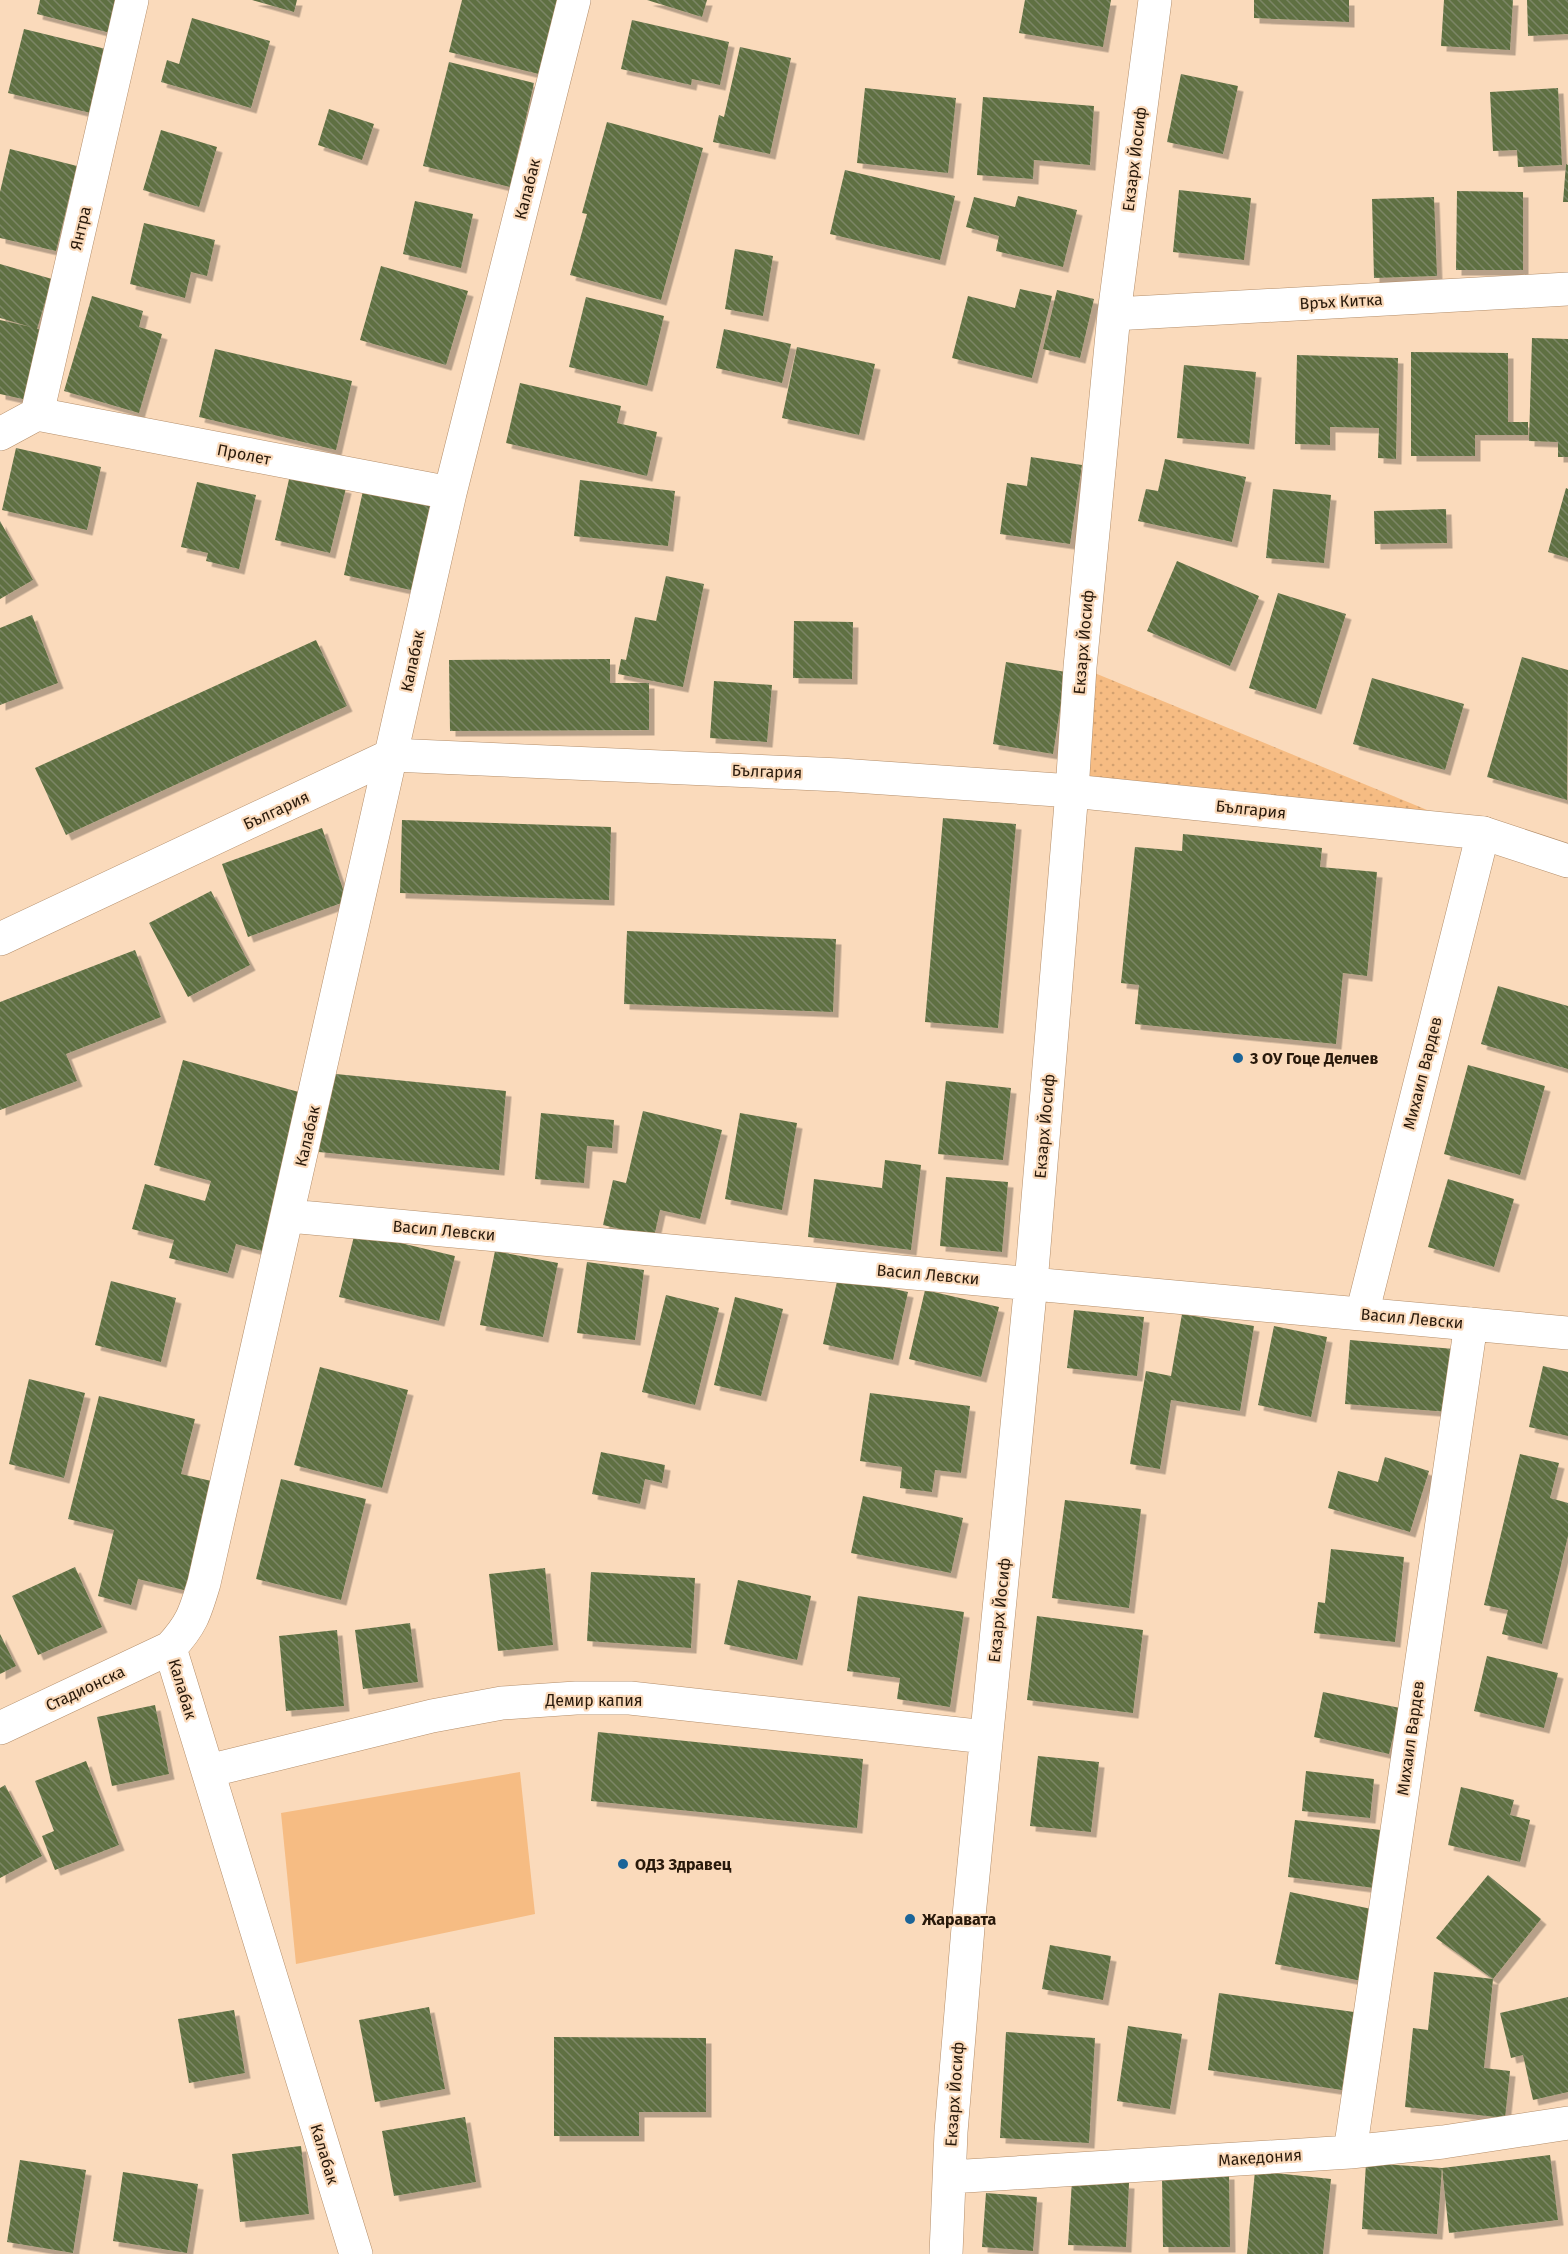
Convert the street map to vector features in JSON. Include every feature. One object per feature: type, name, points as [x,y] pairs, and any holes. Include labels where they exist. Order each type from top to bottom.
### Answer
[{"type":"street","name":"Янтра","points":[[37,414],[132,0]]},
{"type":"street","name":"Калабак","points":[[356,2254],[170,1648],[187,1629],[196,1610],[204,1583],[289,1216],[450,493],[574,0]]},
{"type":"street","name":"Екзарх Йосиф","points":[[946,2254],[954,2096],[986,1737],[1031,1283],[1080,668],[1114,314],[1155,0]]},
{"type":"street","name":"Връх Китка","points":[[1114,314],[1568,289]]},
{"type":"street","points":[[0,435],[37,414]]},
{"type":"street","name":"Пролет","points":[[37,414],[450,493]]},
{"type":"street","name":"България","points":[[0,939],[392,755],[840,775],[1072,791],[1483,833],[1568,861]]},
{"type":"street","name":"Михаил Вардев","points":[[1362,1314],[1483,833]]},
{"type":"street","name":"Васил Левски","points":[[289,1216],[1568,1333]]},
{"type":"street","name":"Михаил Вардев","points":[[1350,2152],[1471,1324]]},
{"type":"street","name":"Стадионска","points":[[0,1728],[170,1648]]},
{"type":"street","name":"Демир капия","points":[[208,1771],[432,1716],[502,1703],[576,1698],[630,1698],[986,1737]]},
{"type":"street","name":"Македония","points":[[950,2177],[1350,2152],[1443,2142],[1568,2123]]},
{"type":"shaded area","points":[[1080,667],[1483,833],[1072,791]]},
{"type":"shaded area","points":[[520,1772],[535,1914],[296,1964],[281,1813]]},
{"type":"building","points":[[40,0],[128,0],[118,35],[37,14]]},
{"type":"building","points":[[252,0],[297,0],[294,12]]},
{"type":"building","points":[[462,0],[561,0],[543,75],[449,52]]},
{"type":"building","points":[[647,0],[707,0],[702,17]]},
{"type":"building","points":[[1025,0],[1111,0],[1103,47],[1019,33]]},
{"type":"building","points":[[1254,0],[1349,0],[1349,22],[1254,18]]},
{"type":"building","points":[[1444,0],[1513,0],[1510,50],[1441,46]]},
{"type":"building","points":[[1527,0],[1568,0],[1568,34],[1528,36]]},
{"type":"building","points":[[192,18],[270,41],[251,108],[161,82],[167,60],[179,64]]},
{"type":"building","points":[[632,20],[729,42],[720,85],[692,79],[691,85],[621,69]]},
{"type":"building","points":[[24,29],[118,52],[103,116],[8,93]]},
{"type":"building","points":[[740,47],[791,58],[770,154],[713,142],[719,115],[724,117]]},
{"type":"building","points":[[449,62],[534,83],[510,187],[423,166]]},
{"type":"building","points":[[1181,74],[1238,86],[1223,154],[1167,142]]},
{"type":"building","points":[[865,88],[956,98],[948,173],[857,163]]},
{"type":"building","points":[[1558,88],[1562,165],[1518,167],[1517,150],[1493,151],[1490,92]]},
{"type":"building","points":[[983,97],[1094,106],[1090,165],[1034,160],[1033,179],[977,175]]},
{"type":"building","points":[[329,109],[374,124],[362,160],[318,145]]},
{"type":"building","points":[[607,122],[703,148],[661,300],[570,275],[587,214],[582,213]]},
{"type":"building","points":[[161,130],[217,147],[199,207],[143,190]]},
{"type":"building","points":[[10,149],[77,166],[56,251],[0,238],[0,192]]},
{"type":"building","points":[[1566,164],[1568,165],[1568,202],[1563,202]]},
{"type":"building","points":[[845,170],[955,196],[940,260],[830,234]]},
{"type":"building","points":[[1179,190],[1251,198],[1244,260],[1173,252]]},
{"type":"building","points":[[1457,191],[1523,192],[1523,270],[1456,270]]},
{"type":"building","points":[[1018,196],[1077,210],[1063,267],[996,251],[999,236],[966,227],[974,197],[1015,207]]},
{"type":"building","points":[[1434,197],[1437,276],[1374,278],[1372,199]]},
{"type":"building","points":[[415,201],[473,214],[461,268],[403,254]]},
{"type":"building","points":[[144,223],[215,240],[207,276],[191,272],[185,298],[130,284]]},
{"type":"building","points":[[735,249],[773,256],[763,316],[725,309]]},
{"type":"building","points":[[0,264],[52,279],[37,329],[43,330],[27,400],[0,394],[0,320],[31,327],[0,318]]},
{"type":"building","points":[[381,266],[468,291],[446,365],[360,340]]},
{"type":"building","points":[[1020,289],[1052,296],[1032,378],[952,358],[968,296],[1015,308]]},
{"type":"building","points":[[1057,290],[1094,299],[1080,358],[1043,349]]},
{"type":"building","points":[[92,296],[143,311],[139,327],[162,334],[139,413],[64,391]]},
{"type":"building","points":[[586,297],[664,316],[647,386],[569,367]]},
{"type":"building","points":[[724,329],[791,344],[782,383],[716,368]]},
{"type":"building","points":[[1532,338],[1568,339],[1568,457],[1558,457],[1558,442],[1529,441]]},
{"type":"building","points":[[797,347],[875,364],[859,435],[782,418]]},
{"type":"building","points":[[215,349],[352,381],[336,450],[199,417]]},
{"type":"building","points":[[1411,352],[1508,353],[1508,422],[1528,422],[1528,435],[1475,435],[1475,456],[1411,456]]},
{"type":"building","points":[[1297,355],[1398,358],[1396,459],[1378,458],[1379,428],[1330,427],[1330,445],[1295,444]]},
{"type":"building","points":[[1184,365],[1256,372],[1249,444],[1177,438]]},
{"type":"building","points":[[520,383],[621,406],[617,423],[657,432],[647,476],[506,443]]},
{"type":"building","points":[[16,448],[101,467],[87,530],[2,510]]},
{"type":"building","points":[[1031,457],[1082,465],[1070,544],[1000,534],[1007,483],[1027,486]]},
{"type":"building","points":[[1165,459],[1246,477],[1232,542],[1138,521],[1146,489],[1158,491]]},
{"type":"building","points":[[290,475],[346,488],[330,553],[275,540]]},
{"type":"building","points":[[580,480],[675,491],[668,546],[574,536]]},
{"type":"building","points":[[197,482],[256,495],[239,569],[206,561],[208,553],[181,547]]},
{"type":"building","points":[[1566,488],[1568,489],[1568,558],[1548,552]]},
{"type":"building","points":[[1273,489],[1331,495],[1324,563],[1266,558]]},
{"type":"building","points":[[363,491],[434,507],[415,591],[344,575]]},
{"type":"building","points":[[1446,509],[1447,543],[1375,544],[1374,511]]},
{"type":"building","points":[[0,521],[33,580],[0,599]]},
{"type":"building","points":[[1177,561],[1259,596],[1230,666],[1147,631]]},
{"type":"building","points":[[666,576],[704,584],[683,687],[618,674],[621,659],[626,660],[635,617],[656,621]]},
{"type":"building","points":[[1278,593],[1346,614],[1316,709],[1249,688]]},
{"type":"building","points":[[32,615],[58,683],[0,705],[0,628]]},
{"type":"building","points":[[794,621],[853,622],[852,679],[793,678]]},
{"type":"building","points":[[316,640],[347,706],[66,835],[35,768]]},
{"type":"building","points":[[1522,657],[1568,670],[1567,800],[1487,777]]},
{"type":"building","points":[[610,659],[610,683],[649,683],[649,730],[450,731],[449,660]]},
{"type":"building","points":[[1006,662],[1066,672],[1053,754],[993,744]]},
{"type":"building","points":[[1372,678],[1464,704],[1445,770],[1353,744]]},
{"type":"building","points":[[714,681],[772,685],[767,742],[710,738]]},
{"type":"building","points":[[943,818],[1016,824],[998,1028],[925,1022]]},
{"type":"building","points":[[402,820],[611,827],[609,900],[400,893]]},
{"type":"building","points":[[322,828],[347,901],[248,937],[222,864]]},
{"type":"building","points":[[1183,834],[1322,848],[1320,867],[1377,872],[1367,976],[1343,973],[1336,1044],[1135,1024],[1139,985],[1121,983],[1135,847],[1182,851]]},
{"type":"building","points":[[211,891],[250,965],[188,997],[149,923]]},
{"type":"building","points":[[627,931],[836,939],[833,1012],[624,1004]]},
{"type":"building","points":[[135,950],[161,1017],[66,1054],[77,1081],[0,1110],[0,1002]]},
{"type":"building","points":[[1498,986],[1568,1006],[1568,1069],[1481,1044]]},
{"type":"building","points":[[183,1060],[306,1094],[262,1251],[236,1244],[228,1273],[169,1258],[174,1240],[132,1229],[145,1184],[205,1201],[211,1181],[154,1165]]},
{"type":"building","points":[[1468,1065],[1545,1086],[1520,1175],[1444,1154]]},
{"type":"building","points":[[326,1073],[506,1091],[499,1170],[319,1152]]},
{"type":"building","points":[[946,1081],[1011,1088],[1003,1160],[938,1154]]},
{"type":"building","points":[[643,1111],[722,1130],[700,1219],[660,1210],[654,1237],[603,1225],[613,1180],[626,1183]]},
{"type":"building","points":[[541,1113],[614,1120],[612,1148],[587,1146],[584,1183],[535,1179]]},
{"type":"building","points":[[740,1113],[797,1123],[782,1210],[725,1199]]},
{"type":"building","points":[[885,1160],[921,1165],[911,1250],[808,1237],[814,1179],[882,1188]]},
{"type":"building","points":[[946,1177],[1008,1182],[1002,1252],[940,1246]]},
{"type":"building","points":[[1448,1179],[1514,1199],[1494,1267],[1428,1247]]},
{"type":"building","points":[[355,1232],[455,1256],[439,1321],[339,1297]]},
{"type":"building","points":[[495,1251],[558,1263],[543,1337],[480,1325]]},
{"type":"building","points":[[587,1262],[644,1270],[635,1340],[577,1333]]},
{"type":"building","points":[[838,1277],[908,1292],[893,1360],[823,1344]]},
{"type":"building","points":[[111,1281],[176,1298],[161,1362],[95,1345]]},
{"type":"building","points":[[925,1290],[999,1307],[981,1377],[909,1359]]},
{"type":"building","points":[[666,1295],[719,1308],[695,1405],[642,1392]]},
{"type":"building","points":[[735,1297],[783,1309],[761,1396],[714,1385]]},
{"type":"building","points":[[1074,1310],[1144,1317],[1137,1376],[1067,1368]]},
{"type":"building","points":[[1182,1314],[1254,1326],[1240,1411],[1171,1400],[1160,1469],[1130,1464],[1146,1371],[1171,1376]]},
{"type":"building","points":[[1274,1326],[1327,1337],[1311,1417],[1258,1405]]},
{"type":"building","points":[[1350,1340],[1454,1349],[1449,1412],[1345,1404]]},
{"type":"building","points":[[1543,1366],[1568,1372],[1568,1436],[1529,1427]]},
{"type":"building","points":[[320,1367],[408,1390],[382,1488],[294,1465]]},
{"type":"building","points":[[29,1379],[85,1393],[64,1478],[9,1464]]},
{"type":"building","points":[[870,1393],[970,1406],[961,1473],[935,1470],[932,1492],[900,1488],[902,1467],[860,1461]]},
{"type":"building","points":[[99,1396],[195,1419],[181,1474],[220,1483],[192,1592],[138,1579],[131,1605],[98,1596],[114,1530],[68,1519]]},
{"type":"building","points":[[601,1452],[665,1465],[662,1483],[645,1479],[640,1504],[592,1494]]},
{"type":"building","points":[[1520,1454],[1559,1463],[1550,1498],[1568,1503],[1568,1536],[1542,1644],[1502,1634],[1508,1610],[1484,1605]]},
{"type":"building","points":[[1385,1457],[1429,1471],[1410,1532],[1328,1508],[1338,1471],[1378,1482]]},
{"type":"building","points":[[281,1479],[366,1499],[341,1600],[256,1579]]},
{"type":"building","points":[[863,1496],[963,1518],[951,1573],[851,1553]]},
{"type":"building","points":[[1065,1500],[1141,1509],[1129,1608],[1052,1598]]},
{"type":"building","points":[[1331,1549],[1404,1557],[1395,1642],[1314,1633],[1318,1602],[1325,1603]]},
{"type":"building","points":[[75,1567],[102,1627],[38,1655],[12,1596]]},
{"type":"building","points":[[545,1568],[553,1645],[498,1651],[489,1574]]},
{"type":"building","points":[[591,1572],[695,1578],[691,1648],[587,1641]]},
{"type":"building","points":[[738,1580],[811,1596],[797,1660],[724,1644]]},
{"type":"building","points":[[858,1596],[964,1612],[950,1707],[897,1699],[900,1678],[847,1671]]},
{"type":"building","points":[[1037,1616],[1143,1630],[1133,1713],[1027,1700]]},
{"type":"building","points":[[410,1623],[418,1682],[363,1689],[355,1630]]},
{"type":"building","points":[[337,1630],[344,1706],[286,1711],[279,1636]]},
{"type":"building","points":[[0,1634],[16,1666],[0,1674]]},
{"type":"building","points":[[1487,1656],[1558,1673],[1544,1728],[1474,1711]]},
{"type":"building","points":[[1323,1692],[1400,1708],[1389,1754],[1314,1737]]},
{"type":"building","points":[[155,1705],[169,1774],[112,1786],[97,1717]]},
{"type":"building","points":[[598,1732],[863,1759],[857,1828],[591,1801]]},
{"type":"building","points":[[1038,1756],[1099,1762],[1091,1832],[1030,1826]]},
{"type":"building","points":[[86,1761],[119,1845],[55,1870],[42,1836],[54,1831],[35,1781]]},
{"type":"building","points":[[1306,1771],[1374,1779],[1370,1818],[1302,1811]]},
{"type":"building","points":[[5,1785],[42,1856],[0,1878],[0,1788]]},
{"type":"building","points":[[1461,1787],[1514,1800],[1510,1815],[1530,1820],[1520,1862],[1448,1845]]},
{"type":"building","points":[[1295,1820],[1381,1830],[1374,1888],[1288,1877]]},
{"type":"building","points":[[1488,1875],[1541,1919],[1493,1979],[1436,1938]]},
{"type":"building","points":[[1290,1892],[1381,1911],[1367,1982],[1275,1964]]},
{"type":"building","points":[[1050,1945],[1111,1956],[1103,2000],[1042,1989]]},
{"type":"building","points":[[1434,1972],[1493,1979],[1484,2068],[1510,2071],[1505,2118],[1405,2107],[1413,2028],[1428,2030]]},
{"type":"building","points":[[1219,1993],[1354,2012],[1342,2090],[1208,2070]]},
{"type":"building","points":[[1568,1997],[1568,2092],[1533,2100],[1523,2055],[1511,2058],[1500,2013]]},
{"type":"building","points":[[429,2007],[445,2089],[375,2102],[359,2020]]},
{"type":"building","points":[[234,2010],[245,2073],[189,2083],[178,2019]]},
{"type":"building","points":[[1128,2026],[1182,2034],[1170,2109],[1117,2101]]},
{"type":"building","points":[[1006,2032],[1095,2038],[1089,2143],[1000,2138]]},
{"type":"building","points":[[554,2037],[706,2038],[706,2112],[639,2112],[639,2136],[554,2136]]},
{"type":"building","points":[[465,2117],[476,2182],[394,2196],[382,2131]]},
{"type":"building","points":[[301,2146],[309,2214],[240,2222],[232,2154]]},
{"type":"building","points":[[1550,2155],[1558,2220],[1449,2233],[1442,2168]]},
{"type":"building","points":[[20,2160],[86,2170],[73,2253],[7,2242]]},
{"type":"building","points":[[1366,2163],[1442,2168],[1437,2234],[1362,2229]]},
{"type":"building","points":[[1255,2171],[1331,2179],[1323,2254],[1247,2254]]},
{"type":"building","points":[[123,2172],[198,2184],[187,2253],[113,2241]]},
{"type":"building","points":[[1229,2174],[1230,2247],[1163,2247],[1162,2175]]},
{"type":"building","points":[[1072,2180],[1129,2183],[1126,2247],[1068,2245]]},
{"type":"building","points":[[986,2193],[1037,2197],[1033,2251],[982,2247]]},
{"type":"place","name":"3 ОУ Гоце Делчев","points":[[1238,1058]]},
{"type":"place","name":"ОДЗ Здравец","points":[[623,1864]]},
{"type":"place","name":"Жаравата","points":[[910,1919]]}]
